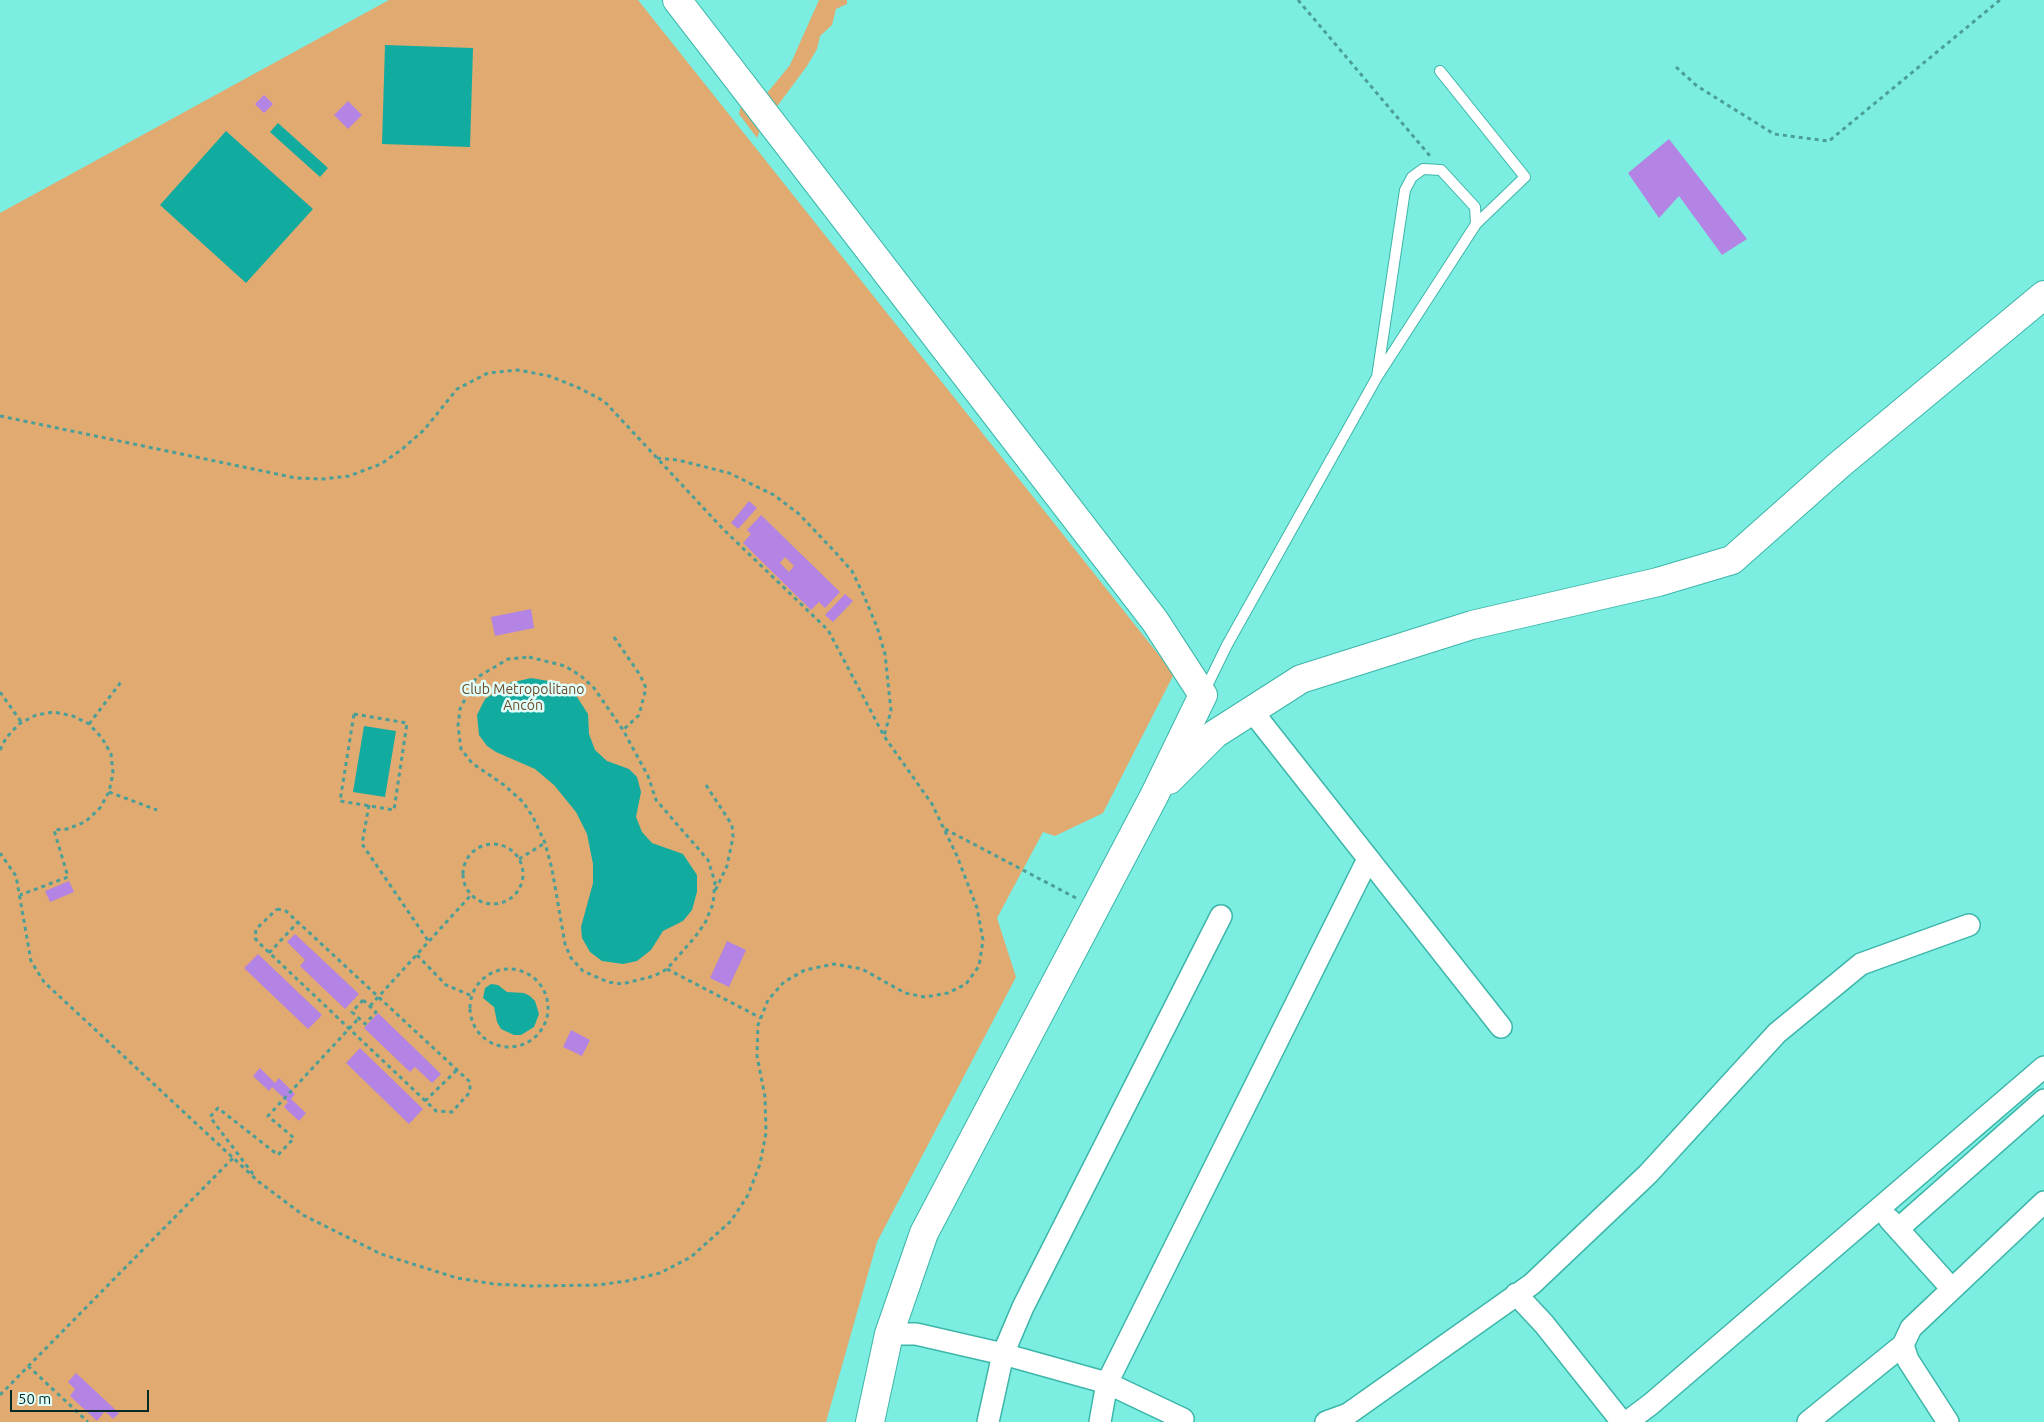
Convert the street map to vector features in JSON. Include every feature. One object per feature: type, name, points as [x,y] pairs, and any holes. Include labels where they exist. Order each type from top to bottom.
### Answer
[{"type":"street","points":[[677,0],[1155,621],[1202,695],[1154,796],[924,1233],[889,1334],[870,1422]]},
{"type":"street","points":[[1154,796],[1215,734],[1301,679],[1472,625],[1658,582],[1732,560],[1839,465],[2044,295]]},
{"type":"street","points":[[1252,711],[1502,1027]]},
{"type":"street","points":[[1100,1422],[1107,1383],[1368,859]]},
{"type":"street","points":[[988,1422],[1004,1354],[1022,1307],[1221,916]]},
{"type":"street","points":[[1326,1422],[1348,1414],[1532,1284],[1648,1174],[1777,1033],[1861,964],[1969,924]]},
{"type":"street","points":[[1627,1422],[1651,1404],[2044,1067]]},
{"type":"street","points":[[1898,1229],[2044,1100]]},
{"type":"street","points":[[1808,1422],[1903,1345],[1911,1328],[2044,1202]]},
{"type":"street","points":[[1880,1208],[1952,1289]]},
{"type":"street","points":[[1516,1294],[1544,1324],[1622,1422]]},
{"type":"street","points":[[889,1334],[916,1334],[1004,1354],[1107,1383],[1183,1419]]},
{"type":"street","points":[[1903,1345],[1908,1360],[1948,1422]]},
{"type":"lane","points":[[1202,695],[1227,645],[1378,377],[1476,224],[1525,177],[1440,71]]},
{"type":"lane","points":[[1378,377],[1405,190],[1412,177],[1423,169],[1441,170],[1475,208],[1476,224]]},
{"type":"path","points":[[1298,0],[1441,170]]},
{"type":"path","points":[[1676,67],[1697,86],[1774,134],[1829,141],[2000,0]]},
{"type":"path","points":[[0,416],[296,478],[323,479],[349,476],[381,464],[402,450],[424,430],[457,389],[488,373],[518,370],[549,376],[577,386],[604,401],[722,529],[828,630],[884,736],[932,804],[958,856],[977,908],[983,940],[978,966],[966,984],[948,993],[925,997],[905,992],[862,969],[834,964],[805,970],[784,982],[768,1000],[758,1025],[757,1056],[765,1097],[766,1133],[760,1164],[748,1195],[731,1222],[691,1257],[660,1273],[627,1281],[598,1285],[531,1286],[457,1278],[406,1263],[353,1242],[282,1201],[233,1158],[44,982],[32,961],[16,876],[0,853]]},
{"type":"path","points":[[656,458],[678,460],[728,473],[774,495],[799,514],[846,565],[867,604],[885,654],[891,711],[884,736]]},
{"type":"path","points":[[614,637],[640,675],[646,688],[639,715],[623,730]]},
{"type":"path","points":[[530,657],[557,663],[581,676],[594,688],[623,730],[648,776],[656,800],[708,860],[715,882],[713,904],[705,923],[667,969],[654,976],[622,984],[608,982],[583,971],[570,958],[565,944],[552,869],[545,843],[533,817],[523,802],[504,785],[472,763],[461,749],[458,726],[460,708],[476,678],[508,659],[530,657]]},
{"type":"path","points":[[89,724],[120,682]]},
{"type":"path","points":[[0,692],[22,722]]},
{"type":"path","points":[[0,750],[6,738],[22,722],[36,715],[54,712],[73,716],[89,724],[102,738],[111,754],[113,773],[109,792],[100,808],[85,822],[67,829],[54,830],[68,877],[20,895]]},
{"type":"path","points":[[354,714],[407,722],[394,810],[369,805],[340,801],[354,714]]},
{"type":"path","points":[[706,785],[732,825],[733,837],[727,866],[714,894]]},
{"type":"path","points":[[109,792],[157,810]]},
{"type":"path","points":[[369,805],[362,844],[429,942]]},
{"type":"path","points":[[944,829],[1095,908]]},
{"type":"path","points":[[519,859],[545,843]]},
{"type":"path","points":[[495,844],[504,846],[519,859],[522,878],[514,896],[496,904],[486,903],[471,895],[464,884],[463,875],[469,856],[476,849],[485,845],[495,844]]},
{"type":"path","points":[[370,1006],[471,895]]},
{"type":"path","points":[[277,909],[286,911],[470,1082],[471,1086],[467,1097],[452,1112],[436,1111],[269,953],[255,938],[257,927],[277,909]]},
{"type":"path","points":[[269,953],[298,922]]},
{"type":"path","points":[[417,955],[446,985],[472,996]]},
{"type":"path","points":[[667,969],[761,1018]]},
{"type":"path","points":[[520,970],[531,975],[540,984],[548,1006],[547,1019],[541,1030],[532,1040],[520,1046],[506,1047],[493,1044],[482,1036],[474,1025],[470,1012],[472,996],[481,982],[496,971],[520,970]]},
{"type":"path","points":[[363,1000],[370,1006],[376,1012],[365,1024],[352,1012],[363,1000]]},
{"type":"path","points":[[257,1180],[210,1117],[218,1108],[278,1155],[294,1138],[268,1116],[359,1018]]},
{"type":"path","points":[[425,1101],[457,1070]]},
{"type":"path","points":[[0,1395],[233,1158]]},
{"type":"path","points":[[28,1366],[88,1422]]},
{"type":"green space","name":"Club Metropolitano Ancón","points":[[389,0],[638,0],[1174,674],[1103,813],[1055,836],[1043,832],[997,918],[1016,977],[877,1242],[826,1422],[0,1422],[0,213]]},
{"type":"green space","points":[[819,0],[847,0],[847,4],[836,9],[832,25],[820,36],[817,49],[807,66],[761,128],[757,138],[739,114],[741,105],[763,98],[790,65]]},
{"type":"shaded area","points":[[385,45],[473,48],[470,147],[382,144]]},
{"type":"shaded area","points":[[278,123],[328,168],[320,177],[270,132]]},
{"type":"shaded area","points":[[226,131],[313,209],[246,283],[160,205]]},
{"type":"shaded area","points":[[531,678],[560,683],[577,697],[588,714],[589,734],[595,750],[607,761],[629,769],[637,777],[641,792],[636,817],[642,832],[652,843],[683,854],[697,875],[697,892],[692,910],[683,921],[663,931],[651,950],[637,961],[623,964],[602,961],[590,952],[582,938],[581,927],[593,883],[593,864],[587,834],[576,812],[554,785],[535,769],[496,752],[487,746],[479,735],[477,715],[485,699],[510,683]]},
{"type":"shaded area","points":[[364,726],[396,731],[385,797],[353,792]]},
{"type":"shaded area","points":[[491,984],[498,985],[507,992],[524,993],[535,1001],[539,1014],[534,1027],[521,1035],[514,1035],[501,1029],[497,1022],[494,1007],[483,998],[485,988]]},
{"type":"building","points":[[264,95],[273,104],[264,113],[255,104]]},
{"type":"building","points":[[348,101],[362,115],[348,129],[334,115]]},
{"type":"building","points":[[1669,139],[1747,239],[1722,255],[1679,196],[1659,218],[1628,173]]},
{"type":"building","points":[[749,501],[757,508],[738,529],[731,523]]},
{"type":"building","points":[[761,515],[840,592],[825,608],[819,602],[811,610],[743,543],[751,534],[747,530]],"holes":[[[785,557],[794,566],[789,572],[780,563]]]},
{"type":"building","points":[[845,594],[853,601],[833,622],[825,615]]},
{"type":"building","points":[[531,609],[534,628],[495,636],[491,617]]},
{"type":"building","points":[[69,881],[74,892],[50,902],[45,891]]},
{"type":"building","points":[[295,934],[359,994],[345,1009],[300,966],[305,960],[287,942]]},
{"type":"building","points":[[727,941],[746,950],[729,987],[710,978]]},
{"type":"building","points":[[258,954],[322,1015],[308,1029],[244,968]]},
{"type":"building","points":[[378,1013],[441,1074],[432,1083],[415,1067],[410,1072],[364,1028]]},
{"type":"building","points":[[571,1030],[590,1040],[582,1056],[563,1047]]},
{"type":"building","points":[[360,1048],[423,1109],[409,1124],[346,1063]]},
{"type":"building","points":[[260,1068],[275,1083],[279,1078],[295,1094],[291,1099],[306,1113],[299,1121],[284,1107],[288,1102],[272,1087],[269,1091],[253,1076]]},
{"type":"building","points":[[76,1373],[119,1413],[113,1419],[105,1411],[97,1421],[70,1396],[75,1389],[68,1382]]}]
